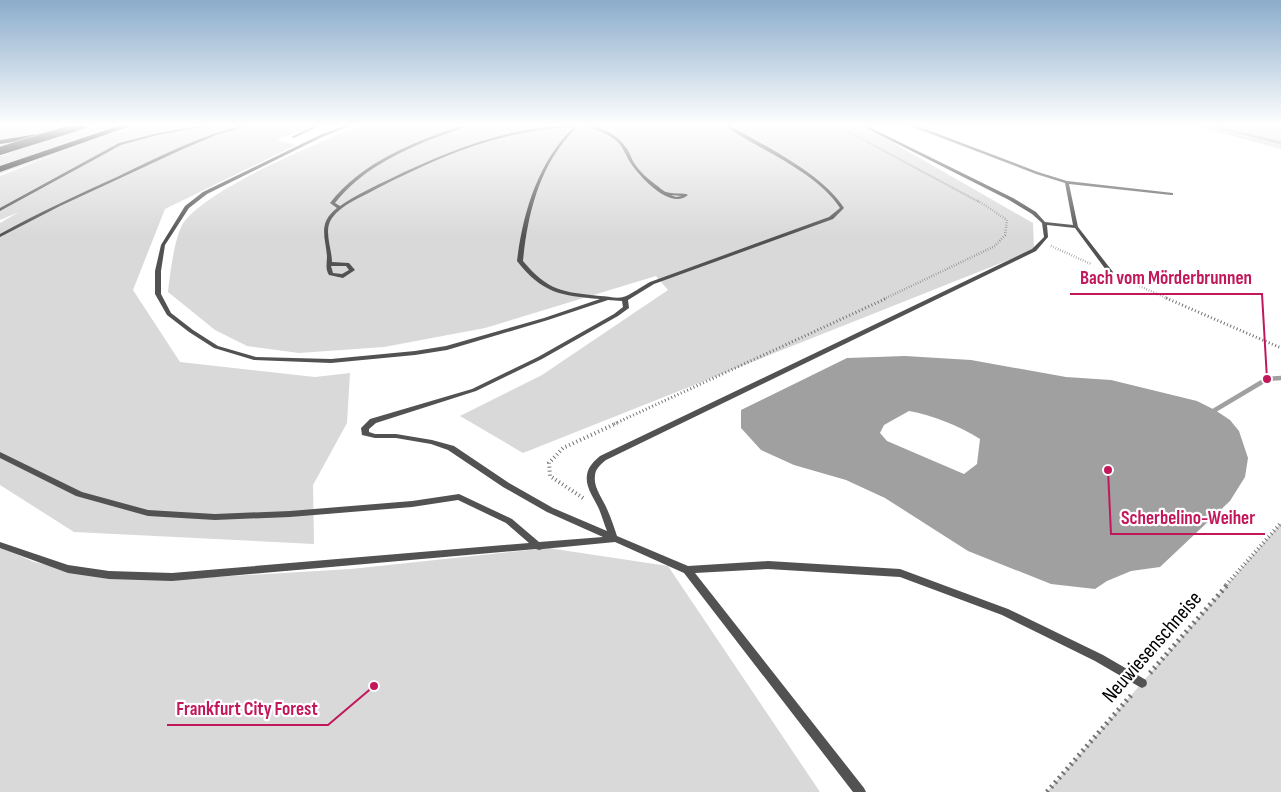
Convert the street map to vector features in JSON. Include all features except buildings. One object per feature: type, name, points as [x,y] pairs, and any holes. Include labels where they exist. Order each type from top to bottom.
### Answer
[{"type":"highway","points":[[0,169],[18,162]]},
{"type":"lane","points":[[0,210],[87,162]]},
{"type":"lane","points":[[0,236],[31,219],[151,162]]},
{"type":"lane","points":[[268,162],[205,193],[188,207],[163,246],[158,271],[158,294],[169,314],[216,347],[237,354],[274,361],[331,362],[369,359],[447,348],[564,314],[608,298]]},
{"type":"lane","points":[[340,208],[332,203],[335,198],[382,162]]},
{"type":"lane","points":[[329,264],[347,264],[352,270],[343,276],[337,276],[329,271],[324,232],[327,221],[340,208],[401,176],[433,162]]},
{"type":"lane","points":[[551,162],[528,214],[520,261],[544,286],[562,292],[625,299],[652,283],[831,218],[842,208],[840,201],[831,193],[787,162]]},
{"type":"lane","points":[[632,162],[649,183],[664,193]]},
{"type":"lane","points":[[936,162],[1010,199],[1034,214],[1044,223],[1076,227]]},
{"type":"lane","points":[[1007,162],[1067,182],[1171,194]]},
{"type":"lane","points":[[1067,182],[1076,227],[1111,273]]},
{"type":"lane","points":[[614,539],[603,509],[591,486],[590,473],[593,466],[603,458],[1034,250],[1046,237],[1044,223]]},
{"type":"lane","points":[[625,299],[626,308],[616,316],[532,362],[474,390],[373,421],[365,428],[365,433],[375,436],[396,436],[432,442],[451,448],[506,485],[550,510],[687,570],[768,565],[900,573],[1005,612],[1099,658],[1142,683]]},
{"type":"lane","points":[[0,455],[79,494],[148,513],[215,517],[280,514],[412,504],[459,497],[509,521],[539,547]]},
{"type":"lane","points":[[0,545],[68,569],[109,575],[172,577],[539,547],[614,539]]},
{"type":"lane","points":[[687,570],[860,792]]},
{"type":"path","points":[[603,509],[568,490],[550,476],[548,463],[563,448],[966,261],[1005,239],[1009,230],[1007,220],[989,207],[905,162]]},
{"type":"path","points":[[1043,242],[1281,348]]},
{"type":"path","name":"Neuwiesenschneise","points":[[1047,792],[1281,523]]},
{"type":"shaded area","points":[[0,162],[11,162],[0,166]]},
{"type":"shaded area","points":[[35,162],[261,162],[165,209],[133,290],[180,362],[315,377],[350,373],[347,423],[313,485],[314,544],[74,532],[0,485],[0,223],[19,212],[0,220],[0,176]]},
{"type":"shaded area","points":[[278,162],[927,162],[1033,223],[1034,250],[523,453],[460,416],[542,375],[668,290],[656,276],[485,328],[384,347],[299,353],[247,346],[215,330],[168,292],[173,258],[182,225],[194,211],[214,197]]},
{"type":"shaded area","points":[[905,356],[971,360],[1066,377],[1111,380],[1197,401],[1230,420],[1239,431],[1248,458],[1245,477],[1230,501],[1160,567],[1131,571],[1107,581],[1095,589],[1051,584],[968,551],[885,498],[846,480],[794,465],[761,450],[741,428],[741,410],[847,358]],"holes":[[[909,411],[955,425],[980,439],[977,464],[964,474],[887,441],[880,433],[884,425]]]},
{"type":"shaded area","points":[[1281,523],[1281,792],[1047,792]]},
{"type":"shaded area","points":[[0,547],[34,562],[89,574],[163,580],[351,569],[548,548],[668,566],[820,792],[0,792]]},
{"type":"waterway","points":[[1215,410],[1267,379],[1281,378]]},
{"type":"place","name":"Bach vom Mörderbrunnen","points":[[1267,379]]},
{"type":"place","name":"Scherbelino-Weiher","points":[[1108,470]]},
{"type":"place","name":"Frankfurt City Forest","points":[[374,686]]}]
